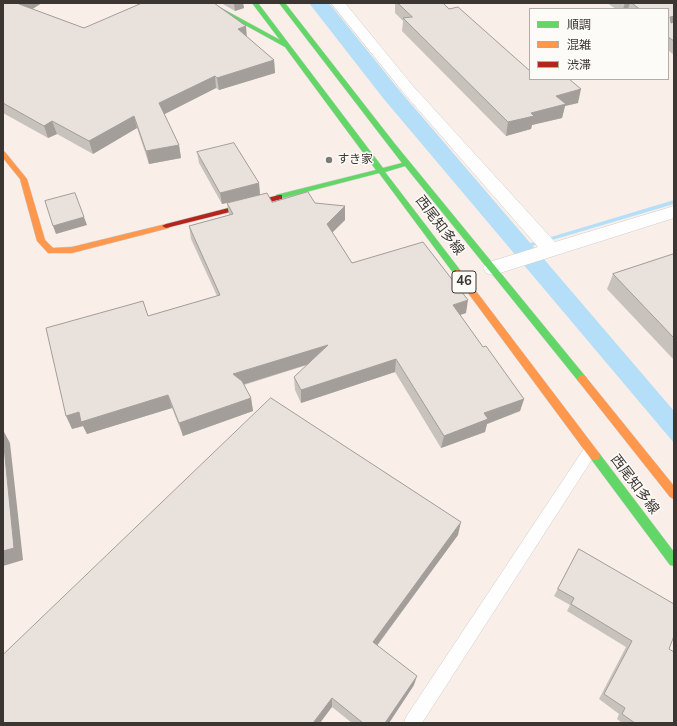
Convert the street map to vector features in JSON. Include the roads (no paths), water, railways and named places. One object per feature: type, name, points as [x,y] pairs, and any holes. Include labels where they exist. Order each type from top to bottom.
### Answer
[{"type":"main road","points":[[208,3],[286,45]]},
{"type":"main road","name":"西尾知多線","points":[[255,3],[674,561]]},
{"type":"main road","name":"西尾知多線","points":[[282,3],[406,164],[500,266],[674,494]]},
{"type":"main road","points":[[3,153],[23,179],[41,241],[51,251],[72,250],[406,164]]},
{"type":"street","points":[[338,3],[408,89],[546,251]]},
{"type":"street","points":[[500,266],[674,212]]},
{"type":"lane","points":[[412,723],[590,451]]},
{"type":"water","points":[[309,3],[329,3],[400,91],[674,411],[674,443],[383,98]]},
{"type":"waterway","points":[[523,247],[674,202]]},
{"type":"place","name":"すき家","points":[[329,160]]}]
